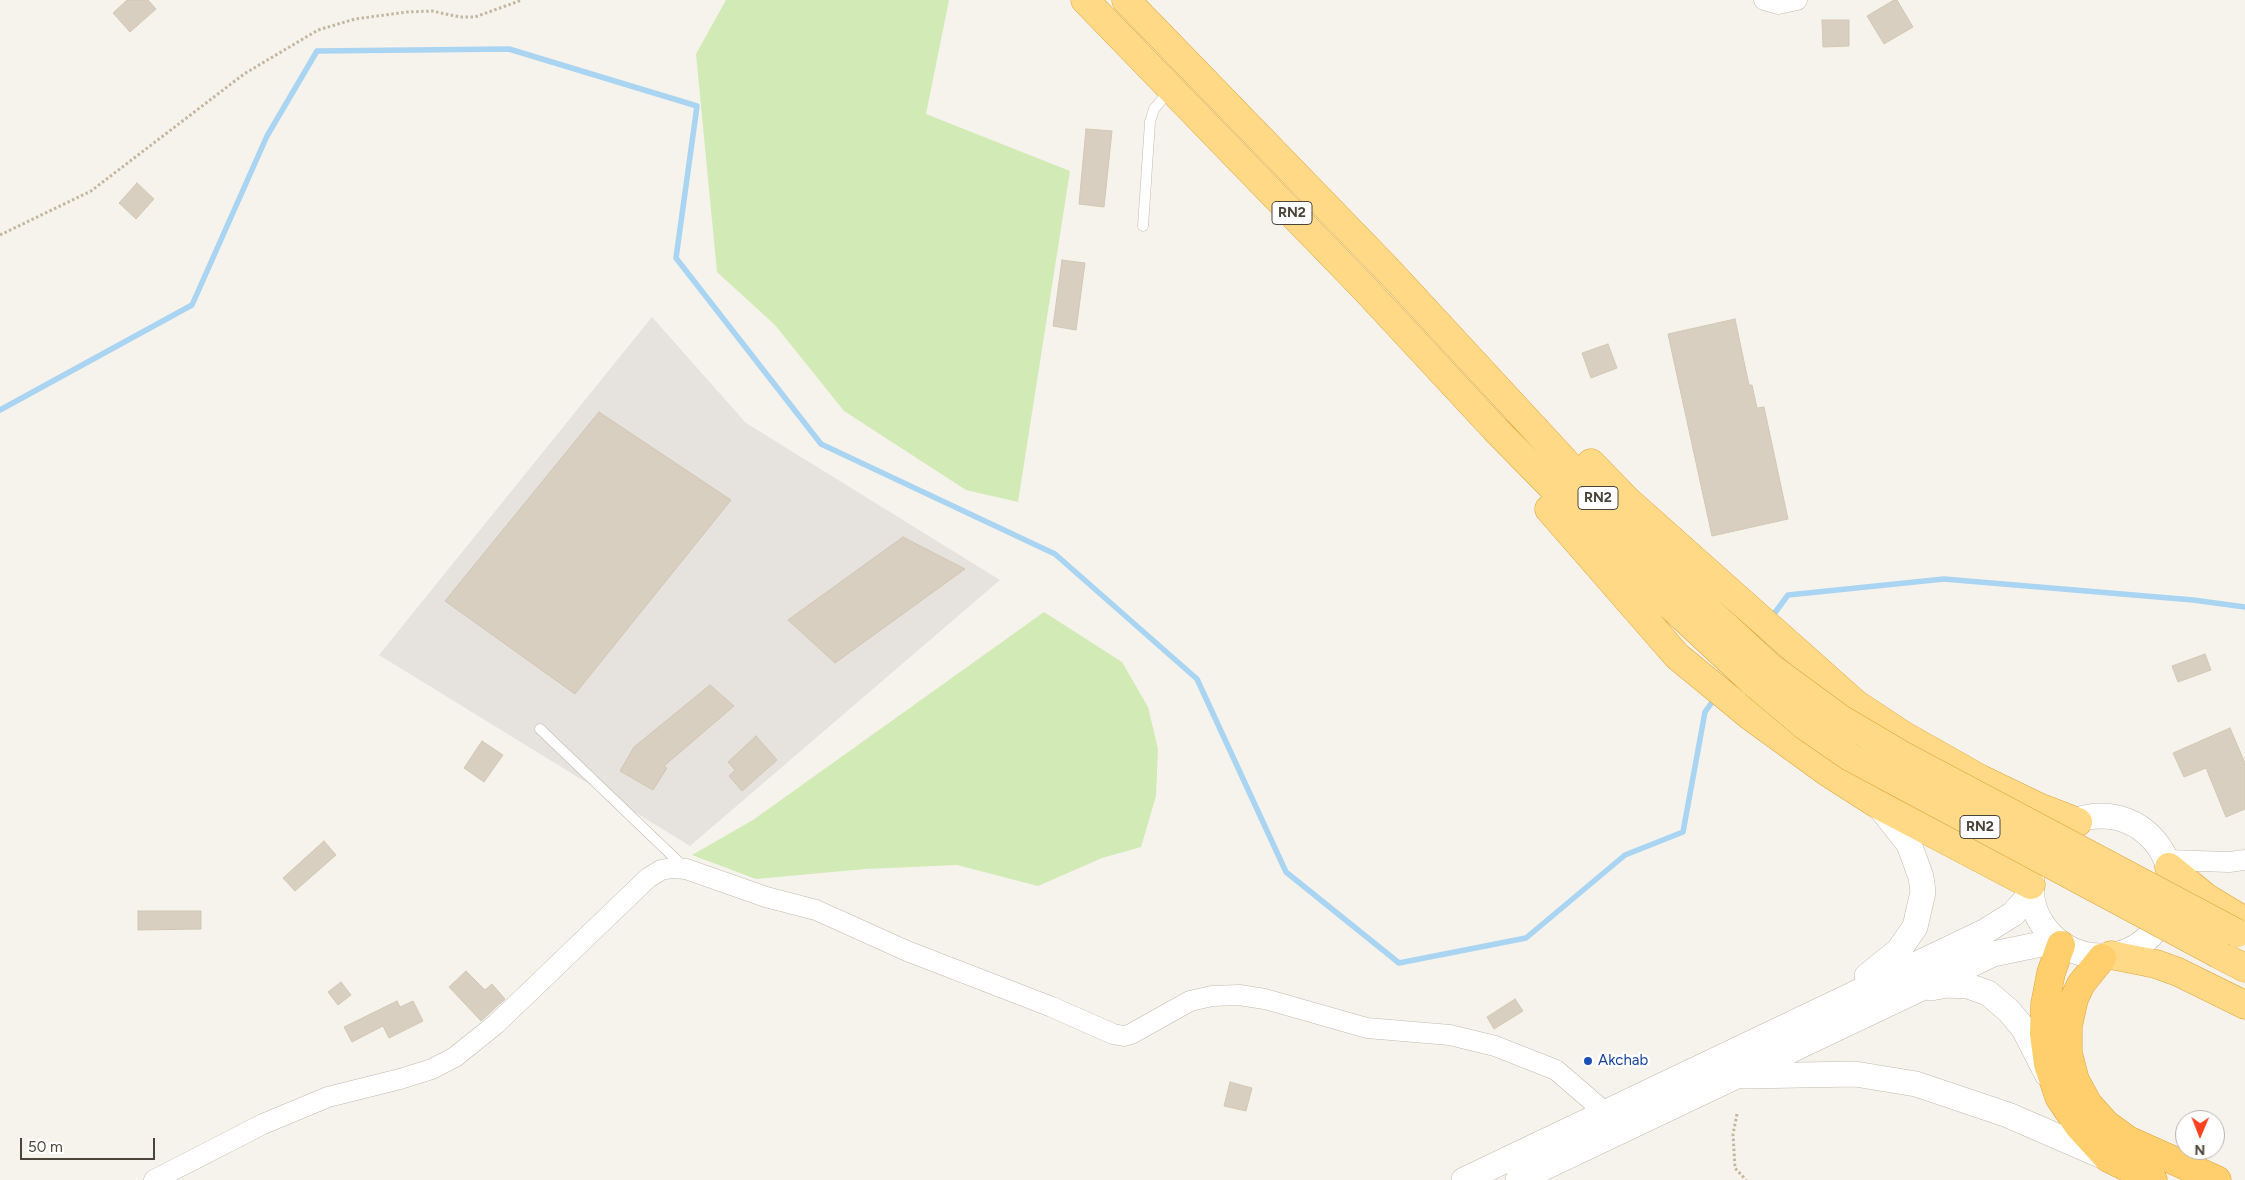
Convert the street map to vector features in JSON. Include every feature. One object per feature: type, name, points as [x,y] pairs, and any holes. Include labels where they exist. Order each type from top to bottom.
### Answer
[{"type":"highway","name":"RN2","points":[[1085,0],[1366,290],[1495,429],[1646,583],[1770,667],[1841,719],[1902,755],[2242,930]]},
{"type":"highway","name":"RN2","points":[[1126,0],[1388,270],[1621,522],[1701,619],[1805,726],[1850,757],[2245,968]]},
{"type":"highway","points":[[1494,386],[1533,411],[1556,430],[1628,501],[1729,589],[1835,687],[1887,725],[2002,790],[2078,822]]},
{"type":"highway","points":[[1495,429],[1529,485],[1677,656],[1750,716],[1827,772],[1877,804],[2032,889]]},
{"type":"highway","points":[[2168,863],[2242,930]]},
{"type":"highway","points":[[2058,943],[2045,1004],[2044,1034],[2048,1064],[2059,1097],[2078,1126],[2108,1158],[2153,1180]]},
{"type":"highway","points":[[2217,1180],[2128,1140],[2106,1124],[2088,1104],[2075,1080],[2068,1053],[2068,1026],[2074,999],[2081,984],[2107,957],[2156,964],[2178,972],[2245,1005]]},
{"type":"street","points":[[1764,0],[1778,4],[1797,0]]},
{"type":"street","points":[[1820,1009],[1879,968],[1898,950],[1915,927],[1922,905],[1921,877],[1915,855],[1903,834],[1877,804]]},
{"type":"street","points":[[2108,816],[2124,819],[2138,825],[2155,840],[2168,863],[2170,896],[2160,924],[2139,945],[2126,952],[2107,957],[2080,955],[2058,943],[2044,927],[2036,911],[2032,889],[2036,861],[2048,841],[2062,830],[2078,822],[2093,817],[2108,816]]},
{"type":"street","points":[[2168,863],[2243,861]]},
{"type":"street","points":[[154,1180],[263,1124],[328,1097],[432,1069],[454,1057],[496,1024],[648,878],[661,870],[672,868],[686,869],[766,897],[816,910],[907,951],[1052,1007],[1113,1034],[1124,1036],[1131,1034],[1190,1001],[1212,996],[1239,995],[1265,999],[1367,1028],[1450,1035],[1495,1046],[1556,1070],[1606,1113]]},
{"type":"street","points":[[1464,1180],[2001,923],[2013,914],[2032,889]]},
{"type":"street","points":[[1518,1180],[1732,1076],[1993,954],[2058,943]]},
{"type":"street","points":[[1905,995],[1947,985],[1968,986],[1988,993],[2009,1011],[2024,1029],[2059,1097]]},
{"type":"street","points":[[1732,1076],[1832,1073],[1886,1077],[1916,1084],[2008,1115],[2108,1158]]},
{"type":"lane","points":[[1143,226],[1150,122],[1154,109],[1172,88]]},
{"type":"lane","points":[[540,729],[686,869]]},
{"type":"path","points":[[0,235],[91,191],[244,74],[318,30],[355,18],[407,12],[432,12],[460,17],[475,17],[522,0]]},
{"type":"path","points":[[1738,1114],[1733,1134],[1735,1168],[1746,1180]]},
{"type":"shaded area","points":[[652,317],[746,423],[1000,580],[690,846],[379,655]]},
{"type":"green space","points":[[726,0],[949,0],[926,114],[1070,171],[1018,502],[966,490],[844,411],[775,325],[717,272],[696,54]]},
{"type":"green space","points":[[1044,612],[1122,662],[1148,707],[1158,749],[1156,796],[1141,847],[1102,858],[1038,886],[957,865],[865,869],[756,879],[692,855],[753,820]]},
{"type":"building","points":[[127,0],[148,0],[156,9],[130,32],[113,13]]},
{"type":"building","points":[[1897,0],[1913,27],[1884,44],[1867,16]]},
{"type":"building","points":[[1822,20],[1849,20],[1849,46],[1823,47]]},
{"type":"building","points":[[1086,129],[1112,131],[1104,207],[1079,204]]},
{"type":"building","points":[[137,183],[154,199],[136,219],[119,203]]},
{"type":"building","points":[[1062,260],[1085,263],[1076,330],[1053,326]]},
{"type":"building","points":[[1735,319],[1749,385],[1752,385],[1757,408],[1764,407],[1788,519],[1712,536],[1668,334]]},
{"type":"building","points":[[1608,344],[1617,368],[1591,378],[1582,353]]},
{"type":"building","points":[[599,412],[731,500],[575,694],[445,601]]},
{"type":"building","points":[[903,537],[965,569],[835,663],[788,620]]},
{"type":"building","points":[[2205,654],[2211,670],[2178,682],[2172,666]]},
{"type":"building","points":[[710,685],[734,706],[664,766],[667,768],[653,790],[620,771],[634,747]]},
{"type":"building","points":[[2230,728],[2245,763],[2245,809],[2226,817],[2206,768],[2184,777],[2173,753]]},
{"type":"building","points":[[756,736],[777,760],[742,791],[729,776],[735,770],[728,762]]},
{"type":"building","points":[[482,741],[503,755],[484,782],[464,768]]},
{"type":"building","points":[[324,841],[336,855],[295,891],[283,878]]},
{"type":"building","points":[[138,911],[201,911],[201,929],[138,930]]},
{"type":"building","points":[[466,971],[485,990],[492,984],[505,999],[481,1021],[449,987]]},
{"type":"building","points":[[341,982],[351,995],[338,1005],[328,992]]},
{"type":"building","points":[[1515,999],[1523,1011],[1494,1029],[1487,1017]]},
{"type":"building","points":[[397,1001],[400,1007],[413,1001],[423,1021],[389,1038],[383,1026],[352,1042],[344,1027]]},
{"type":"building","points":[[1230,1082],[1252,1088],[1246,1111],[1224,1106]]},
{"type":"waterway","points":[[0,410],[192,305],[267,136],[317,51],[509,49],[697,106],[676,258],[821,444],[1055,554],[1197,679],[1286,872],[1399,963],[1526,938],[1625,855],[1683,832],[1705,712],[1715,698]]},
{"type":"waterway","points":[[1771,618],[1788,595],[1944,579],[2193,600],[2245,607]]},
{"type":"place","name":"Akchab","points":[[1588,1061]]}]
